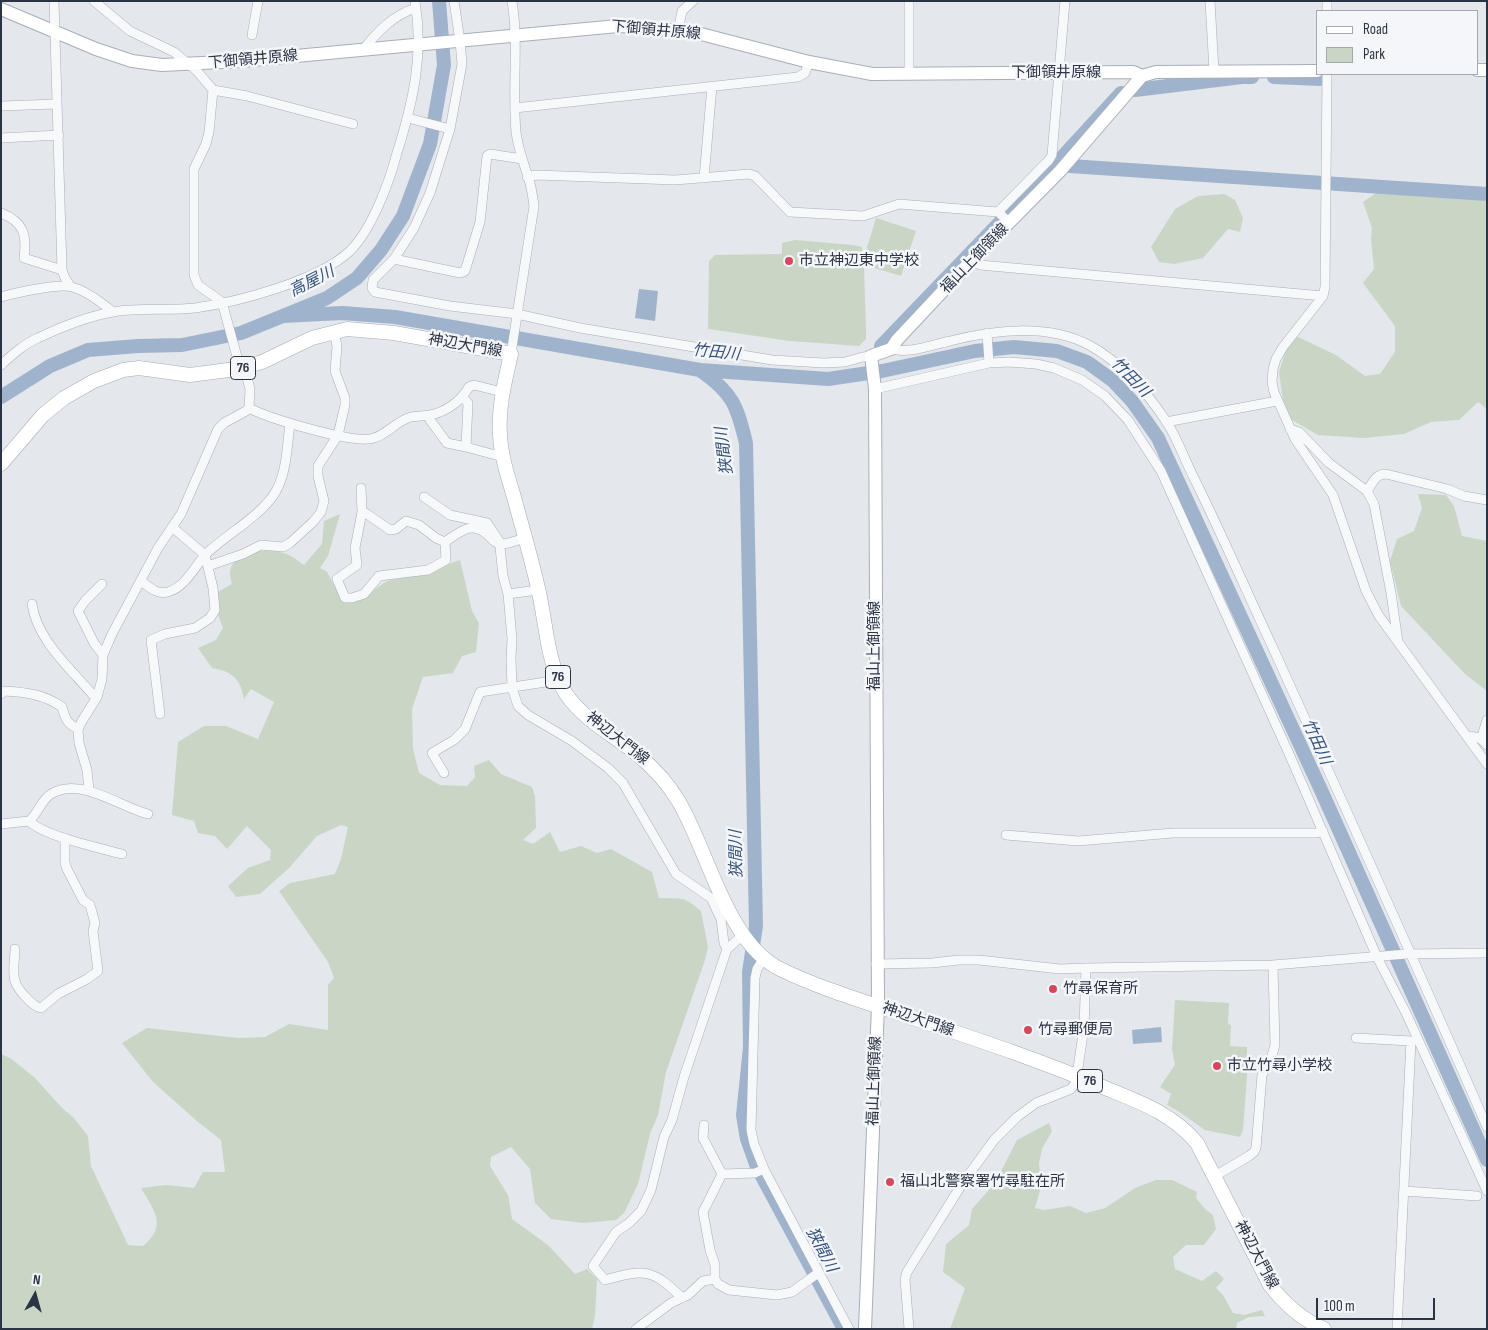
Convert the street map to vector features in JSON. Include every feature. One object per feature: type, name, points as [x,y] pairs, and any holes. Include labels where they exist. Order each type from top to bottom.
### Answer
[{"type":"main road","name":"下御領井原線","points":[[1,9],[96,49],[132,61],[162,66],[362,51],[618,26],[678,31],[724,39],[809,62],[872,74],[1133,72],[1142,76],[1156,72],[1316,71]]},
{"type":"main road","name":"福山上御領線","points":[[891,349],[897,340],[971,261],[1066,164],[1142,76]]},
{"type":"main road","name":"神辺大門線","points":[[1,464],[43,414],[64,398],[94,381],[123,370],[138,368],[190,375],[241,366],[280,354],[312,338],[334,331],[355,329],[394,333],[511,352],[502,392],[499,417],[503,457],[538,590],[553,663],[559,680],[566,694],[576,707],[593,722],[636,753],[654,769],[668,786],[681,805],[723,898],[745,938],[762,956],[780,969],[814,983],[1077,1076],[1156,1110],[1184,1128],[1198,1143],[1270,1285],[1293,1310],[1310,1323],[1324,1329]]},
{"type":"main road","points":[[870,358],[891,349]]},
{"type":"main road","name":"福山上御領線","points":[[866,1329],[878,1006],[876,964],[874,388],[870,358]]},
{"type":"street","points":[[54,1],[62,270],[70,286]]},
{"type":"street","points":[[94,1],[130,31],[174,52],[197,71],[212,90],[247,96],[353,124]]},
{"type":"street","points":[[252,36],[258,1]]},
{"type":"street","points":[[454,1],[461,73],[448,128],[430,193],[414,228],[394,259],[373,280],[372,288],[375,292],[772,360],[845,362],[863,357],[870,358]]},
{"type":"street","points":[[511,352],[534,215],[530,184],[516,135],[516,35],[512,1]]},
{"type":"street","points":[[678,31],[682,11],[693,1]]},
{"type":"street","points":[[909,73],[908,30],[910,1]]},
{"type":"street","points":[[999,212],[1050,160],[1052,155],[1065,1]]},
{"type":"street","points":[[1210,1],[1214,71]]},
{"type":"street","points":[[1,364],[38,338],[71,325],[113,312],[197,308],[223,303],[296,282],[325,269],[348,252],[356,244],[377,208],[411,119],[421,45],[415,5],[381,29],[362,51]]},
{"type":"street","points":[[515,108],[798,77],[804,73],[809,62]]},
{"type":"street","points":[[1327,75],[1326,287],[1323,296],[1283,347],[1276,359],[1272,382],[1278,401],[1295,439],[1333,495],[1366,591],[1379,616],[1487,764]]},
{"type":"street","points":[[704,178],[712,86]]},
{"type":"street","points":[[89,790],[87,770],[79,743],[78,729],[98,698],[102,679],[103,654],[158,548],[181,514],[218,429],[224,423],[249,408],[250,389],[246,374],[241,366],[223,303],[198,285],[194,276],[194,169],[206,144],[209,132],[212,90]]},
{"type":"street","points":[[1,106],[57,104]]},
{"type":"street","points":[[411,119],[448,128]]},
{"type":"street","points":[[1,138],[59,135]]},
{"type":"street","points":[[394,259],[460,273],[465,271],[480,222],[487,156],[490,154],[522,159]]},
{"type":"street","points":[[528,177],[536,175],[675,180],[749,174],[755,176],[790,212],[863,216],[899,204],[999,212],[1009,222]]},
{"type":"street","points":[[1,213],[21,226],[25,237],[24,258],[62,270]]},
{"type":"street","points":[[971,261],[980,265],[1323,296]]},
{"type":"street","points":[[1,297],[16,293],[70,286],[87,294],[113,312]]},
{"type":"street","points":[[208,566],[261,545],[283,547],[313,522],[321,512],[324,501],[318,476],[318,466],[338,435],[342,424],[346,398],[335,371],[337,346],[334,331]]},
{"type":"street","points":[[891,349],[912,350],[1004,331],[1053,334],[1087,344],[1114,362],[1138,385],[1166,422],[1215,523],[1487,1126]]},
{"type":"street","points":[[987,334],[989,362]]},
{"type":"street","points":[[874,388],[989,362],[1036,364],[1070,374],[1082,380],[1105,396],[1128,420],[1161,471],[1487,1192]]},
{"type":"street","points":[[249,408],[290,424],[359,440],[373,439],[385,433],[401,420],[437,413],[462,398],[469,387],[474,385],[502,392]]},
{"type":"street","points":[[462,398],[468,403],[466,447]]},
{"type":"street","points":[[1166,422],[1278,401]]},
{"type":"street","points":[[430,415],[430,420],[447,443],[503,457]]},
{"type":"street","points":[[141,581],[158,593],[166,593],[176,589],[205,555],[271,500],[280,484],[290,424]]},
{"type":"street","points":[[1290,429],[1299,432],[1329,463],[1367,491],[1374,504],[1391,593],[1398,643]]},
{"type":"street","points":[[1367,491],[1376,476],[1386,474],[1447,489],[1464,496],[1487,500]]},
{"type":"street","points":[[361,488],[362,512],[356,548],[357,565],[337,579],[346,598],[364,594],[379,576],[421,571],[446,560],[447,549],[445,542],[415,523],[406,521],[396,529],[390,530],[362,512]]},
{"type":"street","points":[[424,498],[450,515],[487,523],[501,544],[503,576],[508,594],[512,639],[512,688],[518,706],[608,768],[623,783],[676,874],[711,898],[721,919],[724,943],[727,949]]},
{"type":"street","points":[[160,714],[151,640],[165,634],[195,628],[210,618],[215,610],[213,588],[205,555],[172,527]]},
{"type":"street","points":[[445,542],[462,530],[470,528],[482,529],[494,541],[501,544],[525,538]]},
{"type":"street","points":[[102,584],[78,611],[94,643],[103,654]]},
{"type":"street","points":[[508,594],[538,590]]},
{"type":"street","points":[[32,604],[34,616],[49,645],[93,695],[98,698]]},
{"type":"street","points":[[444,773],[432,753],[454,740],[465,729],[480,692],[489,689],[512,688],[559,680]]},
{"type":"street","points":[[1,694],[3,691],[25,692],[53,701],[62,707],[65,719],[71,726],[78,729]]},
{"type":"street","points":[[1467,737],[1473,735],[1484,742],[1487,720]]},
{"type":"street","points":[[1,824],[29,821],[46,799],[55,792],[67,790],[89,790],[148,814]]},
{"type":"street","points":[[29,821],[36,827],[66,838],[122,854]]},
{"type":"street","points":[[1006,835],[1078,841],[1174,833],[1317,833],[1323,831]]},
{"type":"street","points":[[15,949],[14,981],[37,1008],[41,1008],[58,994],[98,971],[93,930],[95,923],[90,905],[82,900],[66,869],[66,838]]},
{"type":"street","points":[[682,1298],[667,1283],[656,1276],[634,1272],[605,1280],[593,1266],[616,1232],[641,1211],[651,1190],[661,1145],[672,1120],[684,1076],[727,949],[745,938]]},
{"type":"street","points":[[876,964],[932,964],[959,960],[979,960],[1051,969],[1273,965],[1410,954],[1487,953]]},
{"type":"street","points":[[762,956],[755,978],[751,1130],[759,1171],[814,1276],[849,1329]]},
{"type":"street","points":[[1215,1176],[1249,1156],[1256,1148],[1262,1075],[1271,1059],[1275,1045],[1273,965]]},
{"type":"street","points":[[909,1329],[907,1272],[962,1184],[994,1140],[1017,1117],[1036,1102],[1072,1089],[1077,1076],[1084,1027],[1086,968]]},
{"type":"street","points":[[1397,1329],[1411,1041],[1406,1013]]},
{"type":"street","points":[[1356,1038],[1411,1041]]},
{"type":"street","points":[[704,1125],[703,1138],[722,1174]]},
{"type":"street","points":[[722,1174],[759,1171]]},
{"type":"street","points":[[722,1174],[703,1212],[710,1250],[716,1265],[715,1279],[718,1284],[729,1290],[777,1295],[792,1292],[814,1276]]},
{"type":"street","points":[[1404,1191],[1477,1196]]},
{"type":"street","points":[[636,1329],[671,1302],[688,1295],[703,1280],[715,1279]]},
{"type":"green space","points":[[1379,191],[1487,199],[1487,409],[1478,402],[1459,420],[1431,422],[1404,434],[1364,438],[1318,435],[1292,420],[1283,400],[1279,372],[1286,350],[1296,336],[1336,355],[1365,376],[1380,374],[1395,352],[1395,326],[1363,283],[1374,269],[1371,239],[1372,228],[1363,202]]},
{"type":"green space","points":[[1224,194],[1235,200],[1243,218],[1240,232],[1228,229],[1203,258],[1174,264],[1159,262],[1151,247],[1175,209],[1198,196]]},
{"type":"green space","points":[[876,218],[916,231],[901,276],[862,264]]},
{"type":"green space","points":[[795,240],[862,247],[861,264],[864,268],[866,339],[859,346],[790,341],[708,329],[709,261],[715,255],[782,254],[782,243]]},
{"type":"green space","points":[[1418,494],[1446,495],[1454,506],[1462,536],[1487,541],[1487,691],[1465,674],[1401,606],[1390,561],[1397,539],[1414,531],[1422,508]]},
{"type":"green space","points":[[340,514],[328,556],[320,568],[327,572],[343,601],[356,602],[387,581],[421,574],[460,560],[472,611],[479,623],[476,652],[462,656],[453,673],[423,677],[412,709],[413,749],[419,773],[440,785],[467,786],[475,777],[474,766],[489,760],[501,774],[532,787],[535,796],[536,828],[523,840],[533,844],[550,832],[560,852],[581,846],[597,853],[611,849],[652,872],[659,898],[682,899],[690,902],[701,911],[708,947],[704,963],[666,1072],[658,1115],[650,1134],[638,1184],[624,1213],[616,1220],[583,1223],[551,1219],[535,1203],[530,1169],[511,1147],[491,1157],[490,1166],[508,1195],[512,1219],[548,1245],[575,1274],[587,1269],[597,1279],[595,1316],[592,1329],[1,1329],[1,1054],[10,1058],[34,1077],[63,1109],[73,1117],[88,1136],[91,1166],[128,1245],[143,1246],[151,1238],[157,1224],[154,1211],[141,1188],[166,1185],[194,1188],[203,1172],[225,1172],[221,1140],[153,1082],[122,1043],[147,1028],[238,1038],[265,1037],[289,1024],[328,1030],[328,985],[334,978],[328,962],[279,891],[290,883],[335,874],[341,859],[348,827],[341,825],[317,836],[289,868],[260,894],[236,897],[228,886],[248,868],[270,860],[271,850],[247,826],[227,849],[215,836],[198,833],[194,821],[172,815],[178,742],[204,726],[226,726],[258,739],[274,702],[251,689],[244,699],[238,681],[230,674],[212,668],[198,648],[216,640],[223,628],[218,615],[218,592],[232,584],[230,572],[232,565],[237,559],[252,552],[277,551],[287,554],[304,565],[322,544],[324,521]]},
{"type":"green space","points":[[1175,1000],[1229,1003],[1230,1046],[1247,1047],[1243,1130],[1240,1137],[1205,1130],[1167,1105],[1171,1094],[1160,1087],[1175,1065],[1172,1049]]},
{"type":"green space","points":[[1049,1123],[1052,1131],[1042,1149],[1039,1163],[1041,1187],[1035,1208],[1044,1210],[1070,1206],[1086,1213],[1105,1208],[1135,1188],[1156,1180],[1172,1180],[1197,1192],[1196,1198],[1213,1215],[1216,1229],[1204,1245],[1186,1245],[1173,1257],[1175,1269],[1202,1281],[1216,1271],[1224,1279],[1216,1288],[1223,1295],[1233,1313],[1244,1315],[1262,1310],[1265,1316],[1249,1317],[1237,1323],[1236,1329],[950,1329],[965,1288],[943,1272],[946,1244],[969,1225],[972,1209],[995,1183],[1017,1140]]},
{"type":"water","points":[[639,289],[658,291],[655,321],[635,318]]},
{"type":"water","points":[[1161,1027],[1162,1042],[1133,1044],[1132,1030]]},
{"type":"waterway","name":"高屋川","points":[[1,397],[50,366],[88,350],[182,345],[241,333],[327,298],[357,278],[381,250],[403,216],[430,144],[444,65],[439,1]]},
{"type":"waterway","points":[[1135,90],[1252,77]]},
{"type":"waterway","points":[[1274,77],[1320,79]]},
{"type":"waterway","points":[[881,346],[1055,165],[1121,93]]},
{"type":"waterway","points":[[1055,165],[1487,194]]},
{"type":"waterway","name":"竹田川","points":[[283,316],[342,313],[395,317],[700,370],[828,379],[882,371],[975,351],[1014,347],[1057,351],[1087,362],[1112,380],[1132,401],[1158,438],[1321,790],[1487,1160]]},
{"type":"waterway","name":"狭間川","points":[[701,371],[720,386],[732,401],[740,419],[746,443],[756,926],[749,972],[750,1048],[743,1115],[747,1139],[757,1167],[844,1329]]},
{"type":"place","name":"市立神辺東中学校","points":[[789,261]]},
{"type":"place","name":"竹尋保育所","points":[[1053,989]]},
{"type":"place","name":"竹尋郵便局","points":[[1028,1030]]},
{"type":"place","name":"市立竹尋小学校","points":[[1217,1066]]},
{"type":"place","name":"福山北警察署竹尋駐在所","points":[[890,1182]]}]
